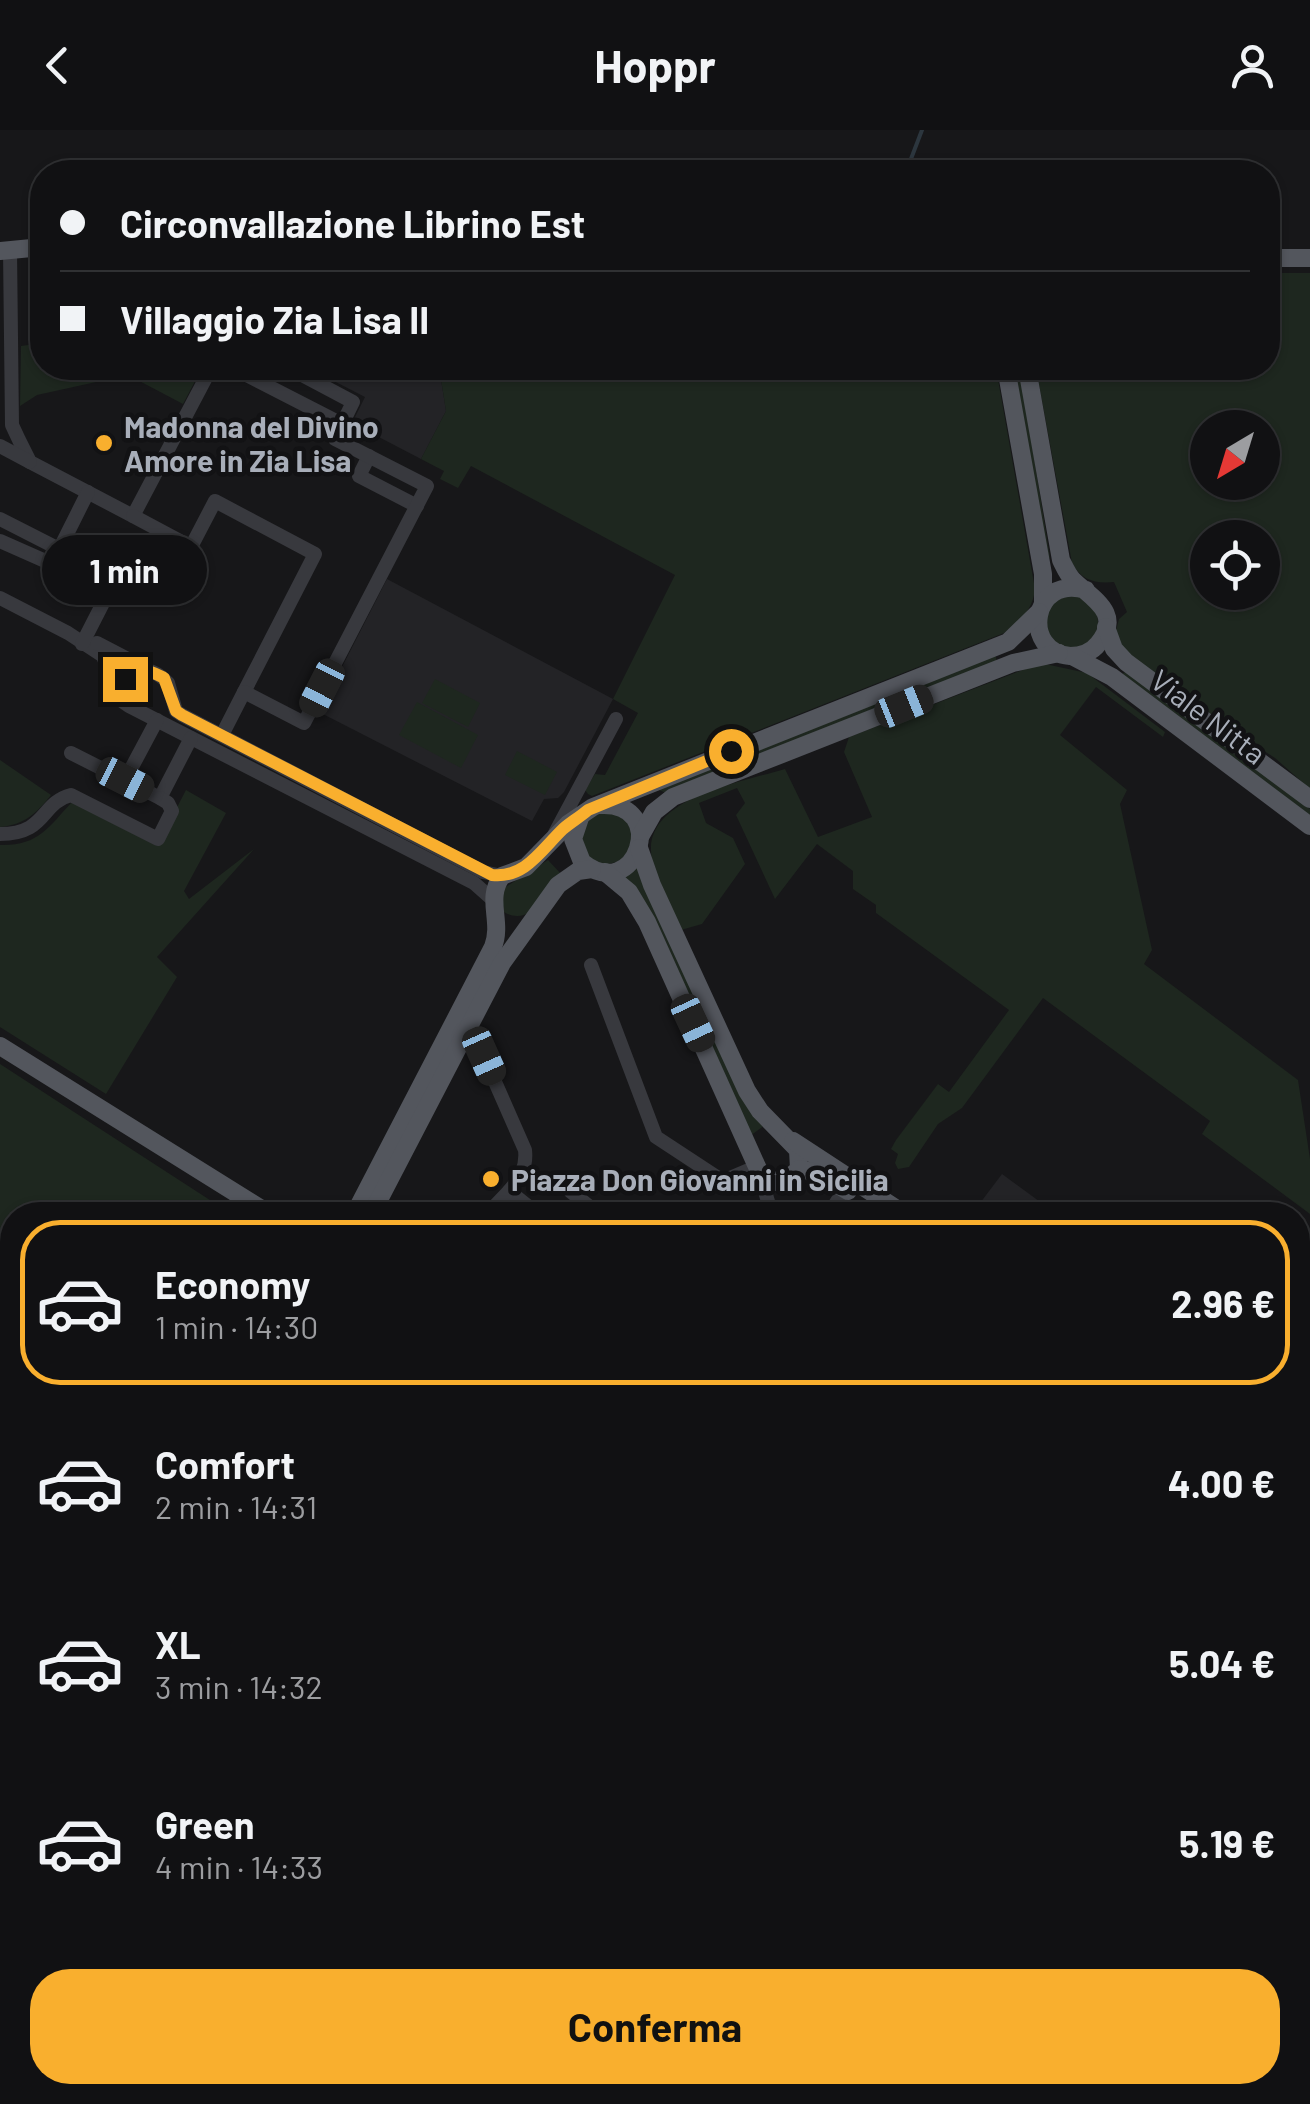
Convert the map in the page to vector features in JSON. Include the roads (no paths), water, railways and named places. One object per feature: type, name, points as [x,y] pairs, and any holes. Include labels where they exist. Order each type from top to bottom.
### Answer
[{"type":"main road","points":[[5,250],[30,248]]},
{"type":"main road","points":[[1280,258],[1310,258]]},
{"type":"main road","points":[[1008,380],[1043,574],[1039,630],[1042,638],[1065,654]]},
{"type":"main road","points":[[1030,380],[1061,560],[1068,574],[1102,605],[1114,650],[1310,799]]},
{"type":"main road","points":[[361,1202],[494,947],[499,928],[495,907],[502,876],[526,867],[591,810],[1008,642],[1052,594],[1064,588],[1086,590]]},
{"type":"main road","points":[[378,1202],[502,962],[558,885],[578,872],[618,871],[629,864],[654,812],[673,797],[1013,662],[1092,649],[1102,639],[1106,627]]},
{"type":"main road","name":"Viale Nitta","points":[[1065,654],[1112,677],[1310,826]]},
{"type":"main road","points":[[614,805],[627,811],[636,822],[640,842],[652,885],[747,1091],[760,1112],[800,1153],[799,1169],[782,1182],[768,1180],[756,1164],[638,905],[620,884],[578,857],[573,833],[591,810],[614,805]]},
{"type":"main road","points":[[495,907],[513,924],[530,922]]},
{"type":"main road","points":[[0,1046],[248,1202]]},
{"type":"main road","points":[[756,1164],[754,1143],[773,1131],[886,1202]]},
{"type":"main road","points":[[799,1169],[818,1173],[865,1202]]},
{"type":"street","points":[[5,250],[12,424],[30,462]]},
{"type":"street","points":[[133,516],[205,380]]},
{"type":"street","points":[[256,380],[342,424]]},
{"type":"street","points":[[244,692],[304,723],[427,486],[335,439],[354,402],[312,380]]},
{"type":"street","points":[[0,431],[19,440]]},
{"type":"street","points":[[0,446],[190,547]]},
{"type":"street","points":[[369,456],[358,476],[417,506]]},
{"type":"street","points":[[0,542],[52,564],[88,492]]},
{"type":"street","points":[[84,641],[124,562],[170,585],[215,502],[316,554],[222,735]]},
{"type":"street","points":[[0,519],[60,550]]},
{"type":"street","points":[[0,598],[168,683],[176,711],[483,872],[502,876]]},
{"type":"street","points":[[84,641],[107,662],[116,692],[125,703],[474,884],[495,907]]},
{"type":"street","points":[[125,703],[125,679],[134,670],[146,669]]},
{"type":"street","points":[[550,842],[616,718]]},
{"type":"street","points":[[125,780],[157,720]]},
{"type":"street","points":[[160,798],[191,738]]},
{"type":"street","points":[[0,834],[27,832],[62,798],[71,795],[158,839],[172,810],[168,802],[71,752]]},
{"type":"street","points":[[573,798],[591,810]]},
{"type":"street","points":[[591,965],[656,1137],[722,1181],[756,1164],[769,1202]]},
{"type":"street","points":[[470,1025],[525,1150],[526,1162],[519,1180],[498,1202]]},
{"type":"street","points":[[774,1202],[782,1182]]},
{"type":"street","points":[[836,1202],[845,1189]]},
{"type":"street","points":[[509,1191],[523,1202]]},
{"type":"street","points":[[570,1191],[584,1202]]},
{"type":"waterway","points":[[911,160],[922,130]]},
{"type":"place","name":"Madonna del Divino Amore in Zia Lisa","points":[[104,443]]},
{"type":"place","name":"Piazza Don Giovanni in Sicilia","points":[[491,1179]]}]
